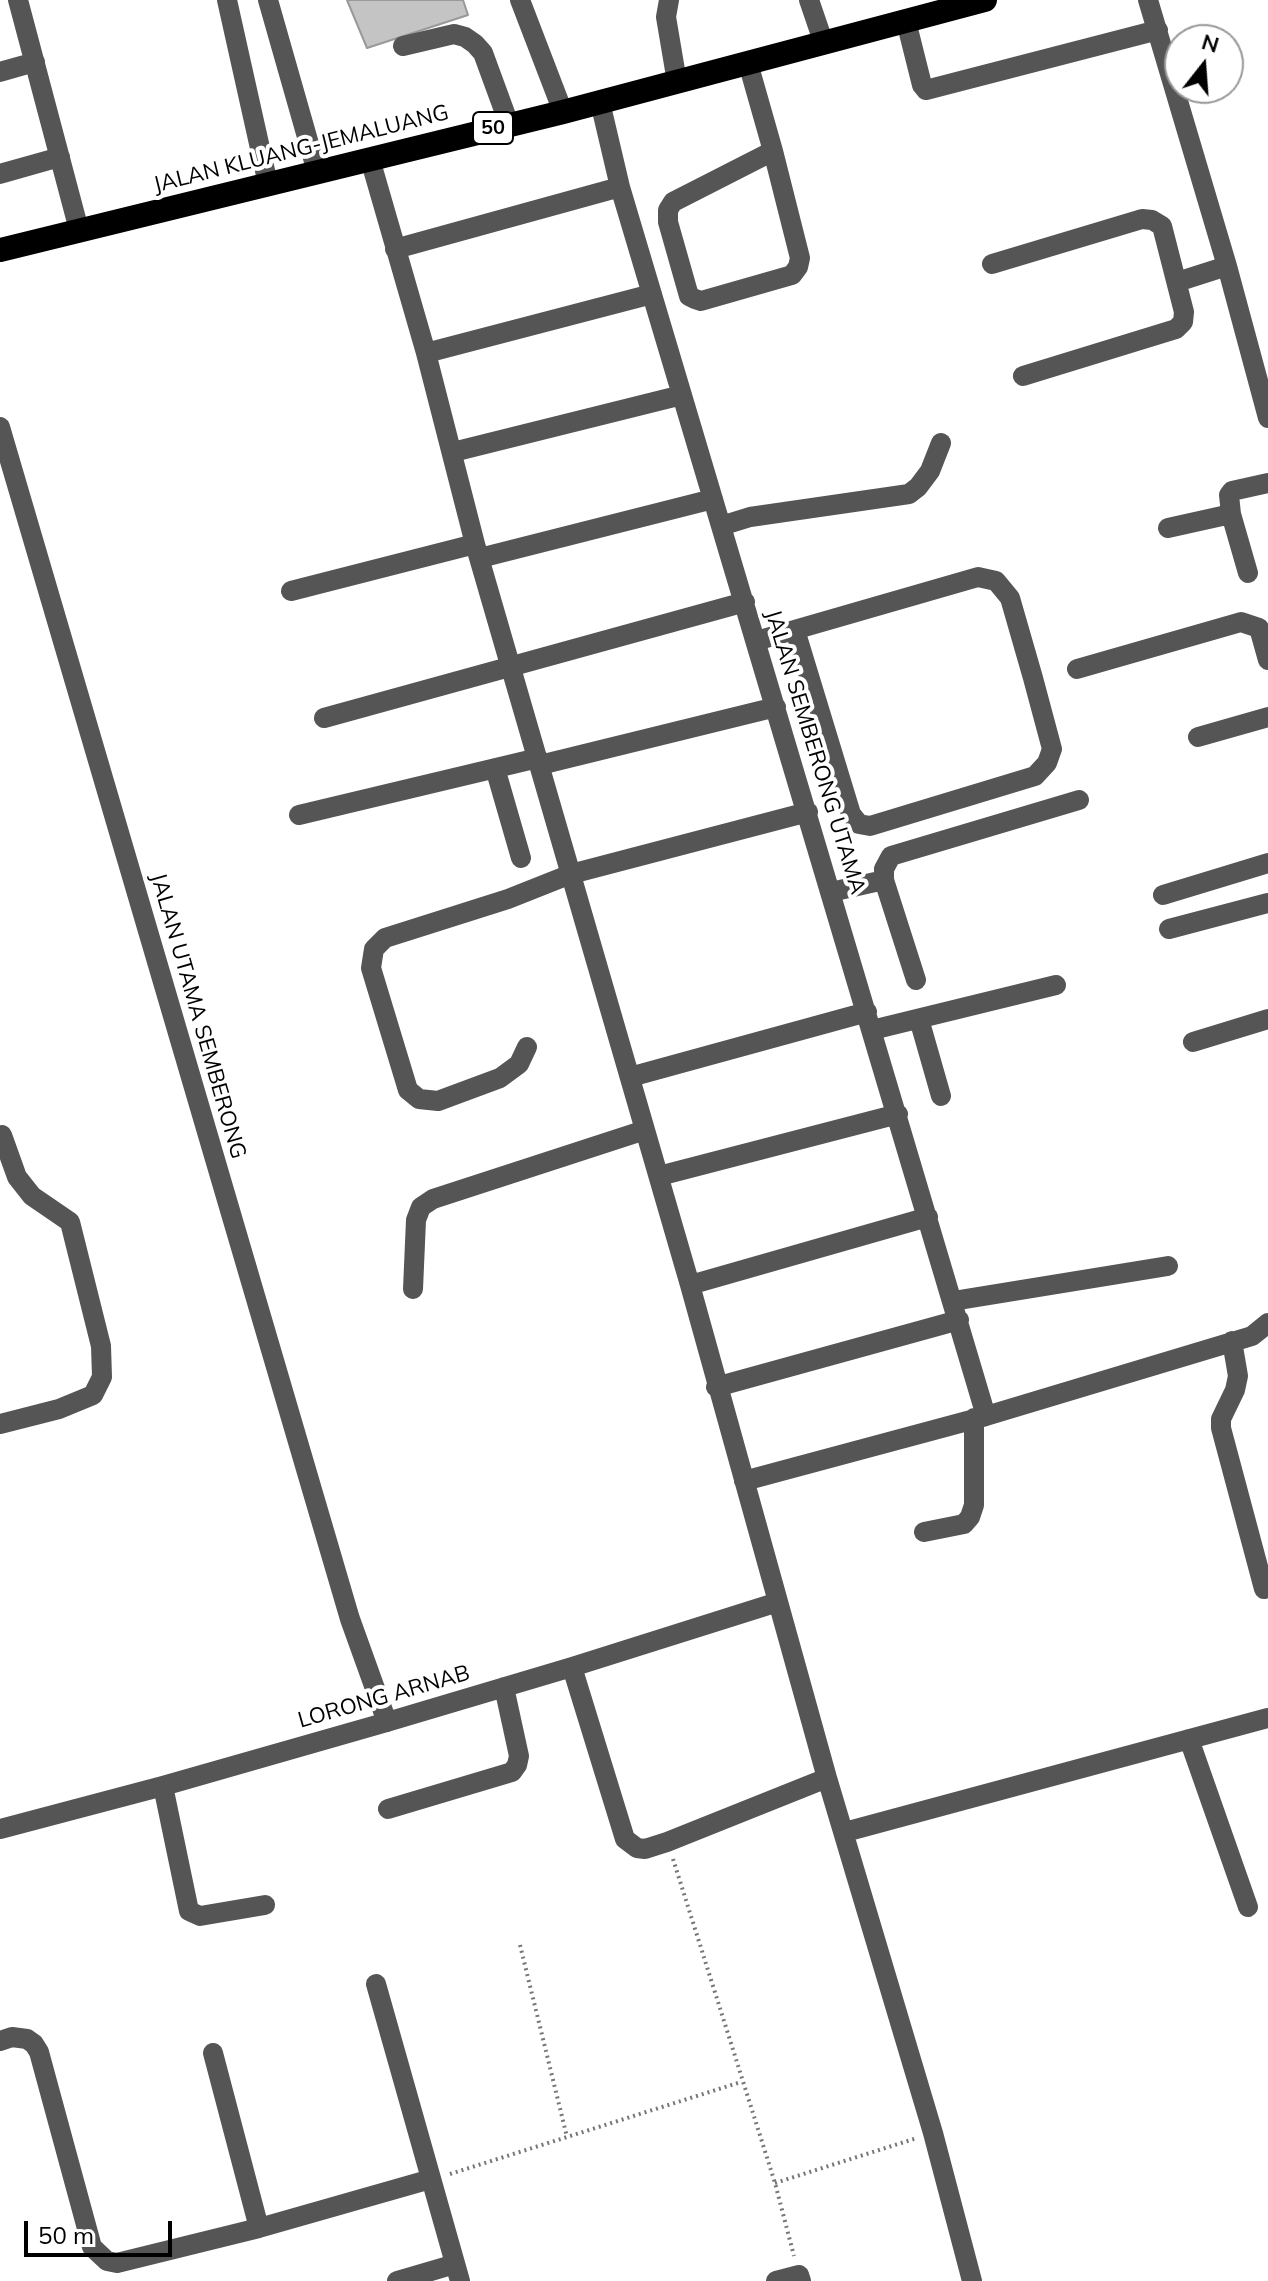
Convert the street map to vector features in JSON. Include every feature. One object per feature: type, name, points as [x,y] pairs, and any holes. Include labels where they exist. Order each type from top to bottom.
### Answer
[{"type":"highway","name":"JALAN KLUANG-JEMALUANG","points":[[0,250],[563,112],[906,21],[937,6],[985,0]]},
{"type":"street","points":[[18,0],[79,230]]},
{"type":"street","points":[[227,0],[268,184]]},
{"type":"street","points":[[268,0],[317,172]]},
{"type":"street","points":[[520,0],[563,112]]},
{"type":"street","points":[[669,0],[666,17],[677,82]]},
{"type":"street","points":[[809,0],[823,41]]},
{"type":"street","points":[[1148,0],[1227,266],[1268,418]]},
{"type":"street","points":[[906,21],[922,85],[926,90],[1158,30]]},
{"type":"street","points":[[403,46],[454,34],[475,44],[483,53],[509,124]]},
{"type":"street","points":[[0,72],[35,62]]},
{"type":"street","points":[[748,63],[773,151],[800,258],[798,267],[792,275],[701,301],[689,296],[668,222],[668,210],[673,202],[773,151]]},
{"type":"street","name":"JALAN SEMBERONG UTAMA","points":[[600,102],[620,187],[956,1311],[980,1417],[974,1505],[964,1524],[924,1532]]},
{"type":"street","points":[[0,174],[60,157]]},
{"type":"street","points":[[370,159],[426,353],[478,551],[659,1176],[827,1778],[933,2133],[972,2281]]},
{"type":"street","points":[[395,249],[620,187]]},
{"type":"street","points":[[992,264],[1142,219],[1162,226],[1184,312],[1183,322],[1176,329],[1023,376]]},
{"type":"street","points":[[1177,282],[1227,266]]},
{"type":"street","points":[[426,353],[652,294]]},
{"type":"street","points":[[453,452],[682,395]]},
{"type":"street","name":"JALAN UTAMA SEMBERONG","points":[[0,427],[350,1619],[387,1722]]},
{"type":"street","points":[[721,526],[750,517],[909,494],[930,471],[941,443]]},
{"type":"street","points":[[1248,573],[1231,514],[1229,495],[1232,491],[1268,483]]},
{"type":"street","points":[[291,591],[713,499]]},
{"type":"street","points":[[1168,528],[1231,514]]},
{"type":"street","points":[[756,641],[978,577],[996,581],[1010,598],[1033,678],[1052,749],[1047,763],[1035,776],[870,826],[859,824],[851,814],[795,630]]},
{"type":"street","points":[[324,718],[745,602]]},
{"type":"street","points":[[1077,669],[1241,622],[1259,628],[1268,660]]},
{"type":"street","points":[[299,815],[495,768],[539,761],[776,707]]},
{"type":"street","points":[[1198,737],[1268,717]]},
{"type":"street","points":[[495,768],[521,858]]},
{"type":"street","points":[[916,980],[884,880],[884,869],[891,856],[1079,800]]},
{"type":"street","points":[[527,1047],[519,1064],[500,1078],[438,1101],[419,1099],[408,1090],[371,968],[374,949],[385,938],[508,899],[571,874],[808,812]]},
{"type":"street","points":[[1163,895],[1268,863]]},
{"type":"street","points":[[831,892],[884,880]]},
{"type":"street","points":[[1169,929],[1268,903]]},
{"type":"street","points":[[630,1077],[870,1021],[919,1019],[1056,985]]},
{"type":"street","points":[[919,1019],[941,1096]]},
{"type":"street","points":[[1193,1042],[1268,1019]]},
{"type":"street","points":[[659,1176],[898,1114]]},
{"type":"street","points":[[413,1289],[416,1220],[421,1207],[433,1199],[645,1130]]},
{"type":"street","points":[[0,1424],[59,1409],[93,1395],[102,1377],[101,1346],[70,1222],[32,1196],[17,1177],[2,1135]]},
{"type":"street","points":[[690,1285],[928,1217]]},
{"type":"street","points":[[716,1387],[956,1311],[1168,1266]]},
{"type":"street","points":[[744,1481],[980,1417],[1252,1336],[1268,1323]]},
{"type":"street","points":[[1232,1341],[1238,1376],[1221,1419],[1221,1428],[1264,1589]]},
{"type":"street","name":"LORONG ARNAB","points":[[0,1829],[387,1722],[778,1602]]},
{"type":"street","points":[[572,1667],[625,1839],[631,1846],[645,1849],[667,1842],[827,1778]]},
{"type":"street","points":[[388,1809],[512,1772],[519,1756],[504,1687]]},
{"type":"street","points":[[845,1832],[1268,1718]]},
{"type":"street","points":[[1189,1739],[1248,1907]]},
{"type":"street","points":[[163,1786],[189,1911],[200,1916],[265,1905]]},
{"type":"street","points":[[376,1984],[458,2272],[397,2281]]},
{"type":"street","points":[[0,2041],[12,2037],[27,2039],[39,2052],[92,2247],[99,2256],[117,2263],[259,2228],[431,2179]]},
{"type":"street","points":[[213,2053],[259,2228]]},
{"type":"street","points":[[776,2281],[800,2278]]},
{"type":"path","points":[[667,1842],[775,2183],[800,2278]]},
{"type":"path","points":[[520,1945],[568,2138]]},
{"type":"path","points":[[431,2179],[741,2082]]},
{"type":"path","points":[[775,2183],[933,2133]]},
{"type":"building","points":[[347,0],[463,0],[468,15],[367,48]]}]
